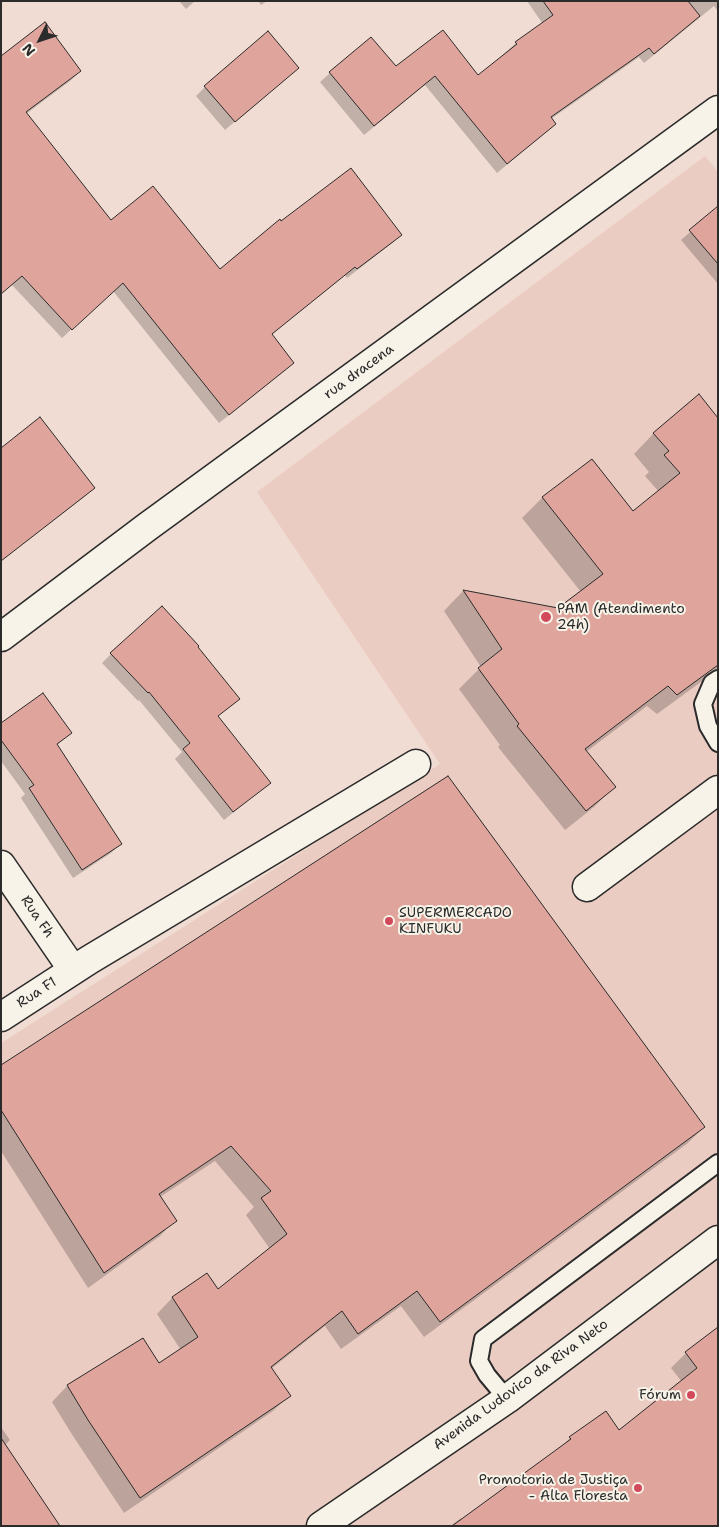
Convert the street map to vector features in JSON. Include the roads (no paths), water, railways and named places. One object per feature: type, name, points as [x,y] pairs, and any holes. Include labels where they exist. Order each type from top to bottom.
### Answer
[{"type":"street","name":"rua dracena","points":[[1,637],[147,527],[718,110]]},
{"type":"street","name":"Rua F1","points":[[1,1017],[73,970],[416,764]]},
{"type":"street","points":[[587,887],[718,790]]},
{"type":"street","name":"Rua Fh","points":[[1,864],[73,970]]},
{"type":"street","name":"Avenida Ludovico da Riva Neto","points":[[321,1526],[507,1399],[718,1240]]},
{"type":"lane","points":[[718,679],[712,683],[702,704],[708,726],[718,743]]},
{"type":"lane","points":[[507,1399],[478,1361],[483,1339],[718,1163]]},
{"type":"place","name":"PAM (Atendimento 24h)","points":[[546,617]]},
{"type":"place","name":"SUPERMERCADO KINFUKU","points":[[389,921]]},
{"type":"place","name":"Fórum","points":[[691,1395]]},
{"type":"place","name":"Promotoria de Justiça - Alta Floresta","points":[[638,1488]]}]
